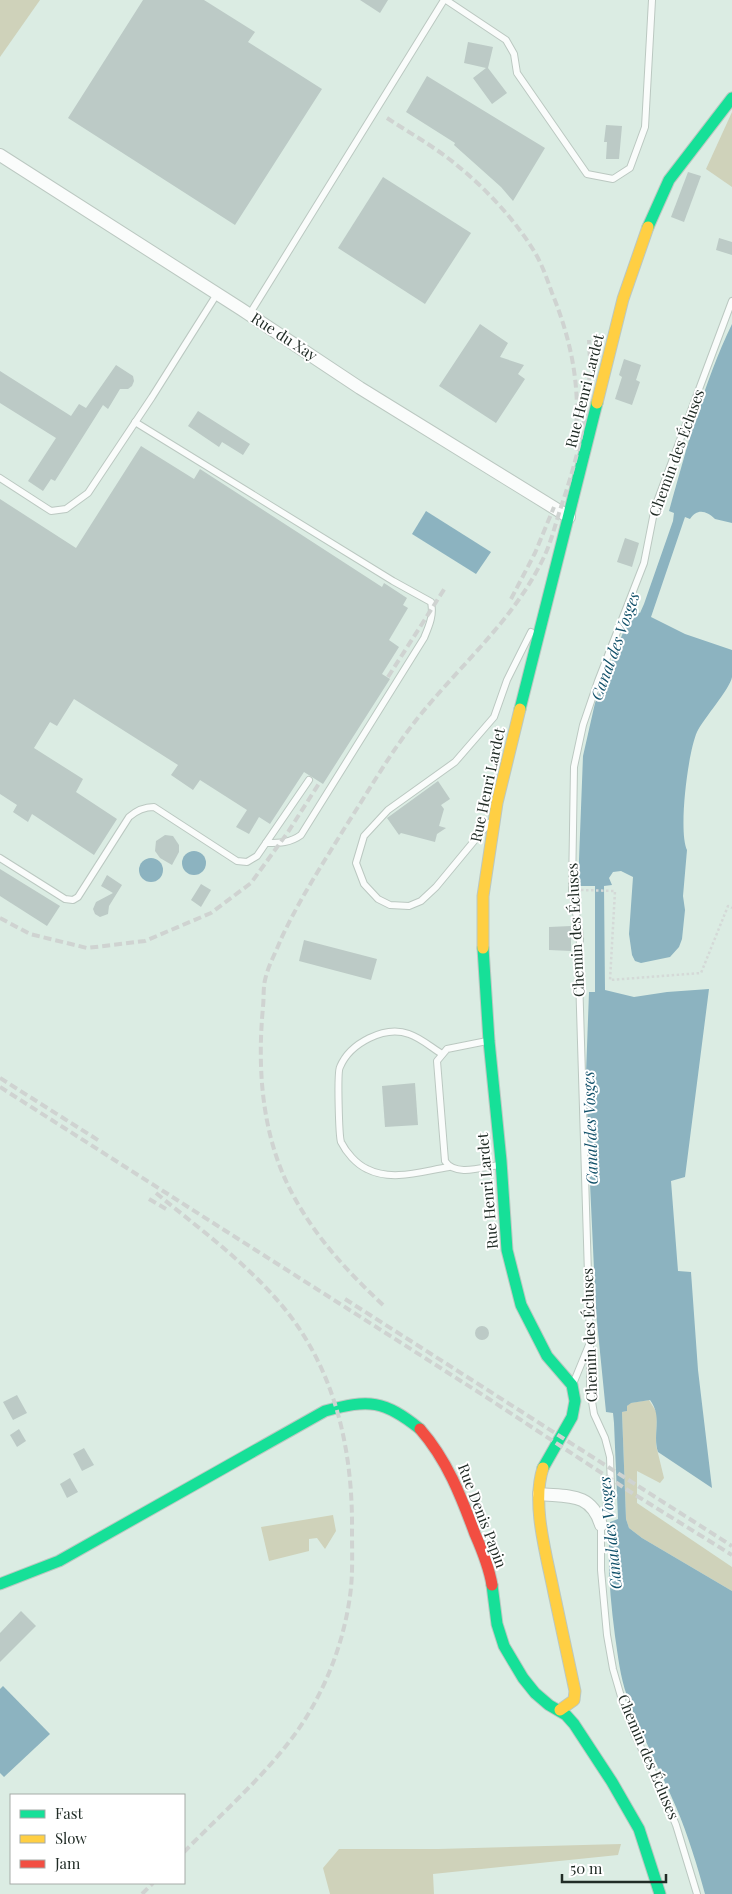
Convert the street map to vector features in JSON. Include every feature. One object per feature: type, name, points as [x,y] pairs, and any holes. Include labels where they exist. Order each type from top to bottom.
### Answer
[{"type":"street","name":"Rue Henri Lardet","points":[[572,1385],[547,1356],[535,1335],[521,1305],[507,1250],[489,1041],[483,952],[483,896],[495,816],[545,604],[569,517],[623,298],[648,226],[669,180],[732,98]]},
{"type":"street","name":"Rue du Xay","points":[[0,155],[249,314],[360,388],[569,517]]},
{"type":"street","points":[[560,1710],[574,1700],[575,1690],[546,1554],[539,1494],[540,1481],[547,1460],[572,1417],[575,1401],[572,1385]]},
{"type":"street","name":"Rue Denis Papin","points":[[0,1584],[59,1561],[325,1411],[352,1402],[371,1402],[397,1411],[410,1420],[433,1444],[442,1457],[466,1508],[490,1579],[502,1643],[525,1682],[549,1705],[560,1710],[572,1721],[601,1766],[640,1830],[660,1894]]},
{"type":"street","points":[[539,1494],[579,1498],[592,1506],[601,1525]]},
{"type":"lane","points":[[249,314],[445,0],[506,40],[514,54],[517,73],[587,174],[613,179],[630,168],[645,127],[652,0]]},
{"type":"lane","points":[[0,478],[51,511],[66,509],[88,492],[217,294]]},
{"type":"lane","name":"Chemin des Écluses","points":[[697,1894],[676,1825],[662,1790],[634,1733],[622,1700],[613,1669],[607,1635],[601,1570],[601,1525],[611,1489],[610,1457],[605,1438],[594,1414],[590,1389],[580,936],[572,890],[574,767],[583,725],[598,681],[644,562],[655,506],[732,302]]},
{"type":"lane","points":[[135,422],[393,581],[431,602],[430,622],[424,638],[300,835],[294,840],[266,843]]},
{"type":"lane","points":[[495,816],[436,887],[421,901],[409,906],[390,905],[378,899],[364,884],[356,863],[364,836],[388,810],[455,762],[494,716],[507,680],[545,604]]},
{"type":"lane","points":[[0,858],[65,899],[73,900],[78,897],[129,817],[136,811],[146,807],[154,807],[237,861],[247,862],[253,859],[266,843],[309,780]]},
{"type":"lane","points":[[442,1054],[410,1034],[399,1032],[382,1033],[358,1045],[345,1056],[338,1069],[340,1140],[348,1154],[367,1169],[394,1176],[449,1167],[456,1170],[501,1164]]},
{"type":"lane","points":[[449,1167],[445,1160],[437,1062],[447,1049],[489,1041]]},
{"type":"lane","points":[[572,1385],[590,1341]]},
{"type":"path","points":[[593,889],[615,891],[610,980],[701,973],[728,906],[732,908]]},
{"type":"green space","points":[[0,0],[40,0],[0,57]]},
{"type":"green space","points":[[732,112],[732,187],[706,169]]},
{"type":"green space","points":[[649,1400],[657,1413],[656,1445],[664,1478],[660,1483],[637,1471],[637,1503],[732,1567],[732,1591],[642,1538],[629,1528],[626,1519],[622,1412],[627,1411],[627,1406],[630,1403]]},
{"type":"green space","points":[[333,1515],[336,1531],[325,1549],[317,1538],[309,1539],[309,1551],[269,1561],[261,1527]]},
{"type":"green space","points":[[621,1844],[618,1855],[433,1874],[434,1894],[330,1894],[323,1868],[339,1849],[438,1849]]},
{"type":"water","name":"Canal des Vosges","points":[[732,324],[732,523],[715,519],[709,514],[702,512],[696,513],[690,519],[685,517],[651,617],[685,634],[732,650],[732,677],[722,696],[697,732],[690,756],[684,810],[684,840],[687,850],[683,896],[685,910],[682,939],[679,947],[670,957],[641,963],[635,961],[632,955],[629,934],[633,877],[621,871],[613,872],[609,878],[612,885],[604,886],[605,990],[634,997],[709,989],[685,1177],[671,1181],[678,1271],[691,1272],[698,1370],[712,1488],[658,1452],[656,1445],[657,1419],[654,1406],[650,1400],[631,1403],[627,1406],[627,1411],[622,1412],[626,1519],[629,1528],[642,1538],[732,1591],[732,1894],[705,1894],[680,1818],[627,1696],[621,1674],[615,1636],[609,1565],[610,1522],[618,1519],[614,1423],[613,1413],[606,1412],[596,1312],[586,1074],[589,992],[595,992],[595,886],[578,886],[583,756],[595,703],[632,610],[640,613],[644,604],[673,521],[674,513],[669,511],[696,416],[712,370]]},
{"type":"water","points":[[426,511],[491,552],[476,574],[412,534]]},
{"type":"water","points":[[194,851],[203,854],[206,863],[203,872],[194,875],[185,872],[182,863],[185,854]]},
{"type":"water","points":[[151,858],[160,861],[163,870],[160,879],[151,882],[142,879],[139,870],[142,861]]},
{"type":"water","points":[[3,1686],[50,1734],[4,1777],[0,1773],[0,1689]]},
{"type":"building","points":[[143,0],[204,0],[255,32],[248,42],[322,89],[235,225],[68,118]]},
{"type":"building","points":[[360,0],[388,0],[380,13]]},
{"type":"building","points":[[468,42],[493,47],[488,68],[507,93],[492,104],[473,78],[486,68],[464,63]]},
{"type":"building","points":[[427,76],[545,148],[513,201],[501,187],[454,145],[455,143],[406,112]]},
{"type":"building","points":[[606,125],[622,126],[619,159],[606,159],[607,142],[604,142]]},
{"type":"building","points":[[688,172],[701,176],[684,222],[671,217]]},
{"type":"building","points":[[383,177],[471,233],[425,304],[338,248]]},
{"type":"building","points":[[719,238],[732,242],[732,255],[716,250]]},
{"type":"building","points":[[480,324],[508,343],[500,357],[524,365],[518,374],[525,379],[496,423],[439,386]]},
{"type":"building","points":[[624,359],[641,365],[636,380],[640,382],[632,405],[615,399],[622,377],[619,375]]},
{"type":"building","points":[[116,365],[133,376],[132,386],[128,389],[120,389],[108,409],[103,405],[55,481],[51,479],[43,491],[28,481],[56,438],[0,403],[0,371],[71,416],[79,404],[86,408]]},
{"type":"building","points":[[198,411],[250,444],[243,455],[222,442],[219,447],[188,426]]},
{"type":"building","points":[[141,446],[194,479],[200,469],[382,587],[384,583],[407,598],[403,605],[408,608],[389,640],[399,647],[382,674],[390,679],[323,784],[304,772],[270,824],[259,817],[249,834],[236,827],[247,810],[200,780],[193,790],[171,775],[178,765],[74,699],[57,726],[50,722],[34,748],[83,779],[76,792],[117,819],[94,855],[32,814],[28,822],[13,812],[17,805],[0,794],[0,499],[76,548]]},
{"type":"building","points":[[625,538],[639,543],[632,567],[617,562]]},
{"type":"building","points":[[438,781],[450,799],[441,805],[444,809],[439,826],[446,828],[437,834],[435,842],[401,833],[399,835],[387,818]]},
{"type":"building","points":[[165,835],[173,836],[179,845],[179,852],[172,865],[160,858],[155,851],[156,841]]},
{"type":"building","points":[[0,869],[60,906],[47,926],[0,896]]},
{"type":"building","points":[[107,875],[122,885],[109,906],[108,914],[100,917],[95,914],[93,909],[96,902],[113,893],[101,886]]},
{"type":"building","points":[[201,884],[211,890],[201,907],[191,900]]},
{"type":"building","points":[[571,926],[571,951],[549,950],[549,927]]},
{"type":"building","points":[[304,940],[377,959],[371,980],[299,961]]},
{"type":"building","points":[[415,1083],[418,1125],[385,1127],[382,1086]]},
{"type":"building","points":[[482,1326],[487,1328],[489,1333],[487,1338],[482,1340],[477,1338],[475,1333],[477,1328]]},
{"type":"building","points":[[17,1395],[27,1413],[13,1420],[3,1402]]},
{"type":"building","points":[[19,1429],[26,1441],[17,1447],[10,1435]]},
{"type":"building","points":[[84,1448],[94,1465],[82,1471],[73,1454]]},
{"type":"building","points":[[70,1478],[78,1492],[67,1498],[60,1484]]},
{"type":"building","points":[[21,1611],[36,1626],[0,1662],[0,1633]]},
{"type":"railway","points":[[387,118],[451,160],[469,176],[509,217],[534,251],[546,277],[569,343],[575,377],[576,430]]},
{"type":"railway","points":[[383,1305],[345,1267],[312,1226],[293,1195],[274,1150],[268,1127],[262,1079],[261,1031],[265,980],[281,939],[303,897],[388,759],[433,699],[517,603],[543,559],[568,487],[579,446],[589,383],[589,340]]},
{"type":"railway","points":[[511,599],[535,553],[554,507]]},
{"type":"railway","points":[[388,677],[445,588]]},
{"type":"railway","points":[[0,918],[30,934],[87,948],[145,941],[211,913],[251,883],[288,832],[320,782]]},
{"type":"railway","points":[[0,1078],[101,1142]]},
{"type":"railway","points":[[0,1087],[486,1397],[629,1491],[732,1555]]},
{"type":"railway","points":[[156,1193],[242,1264],[274,1296],[305,1337],[319,1363],[339,1417],[345,1445],[352,1503],[352,1580],[350,1596],[344,1629],[328,1676],[313,1707],[278,1756],[185,1851]]},
{"type":"railway","points":[[149,1199],[166,1209]]},
{"type":"railway","points":[[345,1299],[732,1546]]},
{"type":"railway","points":[[142,1894],[152,1884]]},
{"type":"traffic: fast","points":[[648,227],[669,180],[732,98]]},
{"type":"traffic: fast","points":[[520,709],[597,403]]},
{"type":"traffic: fast","points":[[483,948],[507,1250],[521,1305],[547,1356],[572,1385],[575,1401],[572,1417],[543,1468]]},
{"type":"traffic: fast","points":[[0,1584],[59,1561],[325,1411],[353,1405],[376,1405],[396,1412],[420,1429]]},
{"type":"traffic: fast","points":[[492,1585],[497,1624],[504,1646],[523,1678],[535,1693],[549,1705],[566,1715],[574,1724],[612,1782],[639,1829],[660,1894]]},
{"type":"traffic: slow","points":[[597,403],[623,299],[648,227]]},
{"type":"traffic: slow","points":[[483,948],[483,896],[497,803],[520,709]]},
{"type":"traffic: slow","points":[[543,1468],[539,1498],[541,1530],[575,1691],[574,1700],[560,1710]]},
{"type":"traffic: jam","points":[[420,1429],[438,1453],[459,1492],[485,1559],[492,1585]]}]
